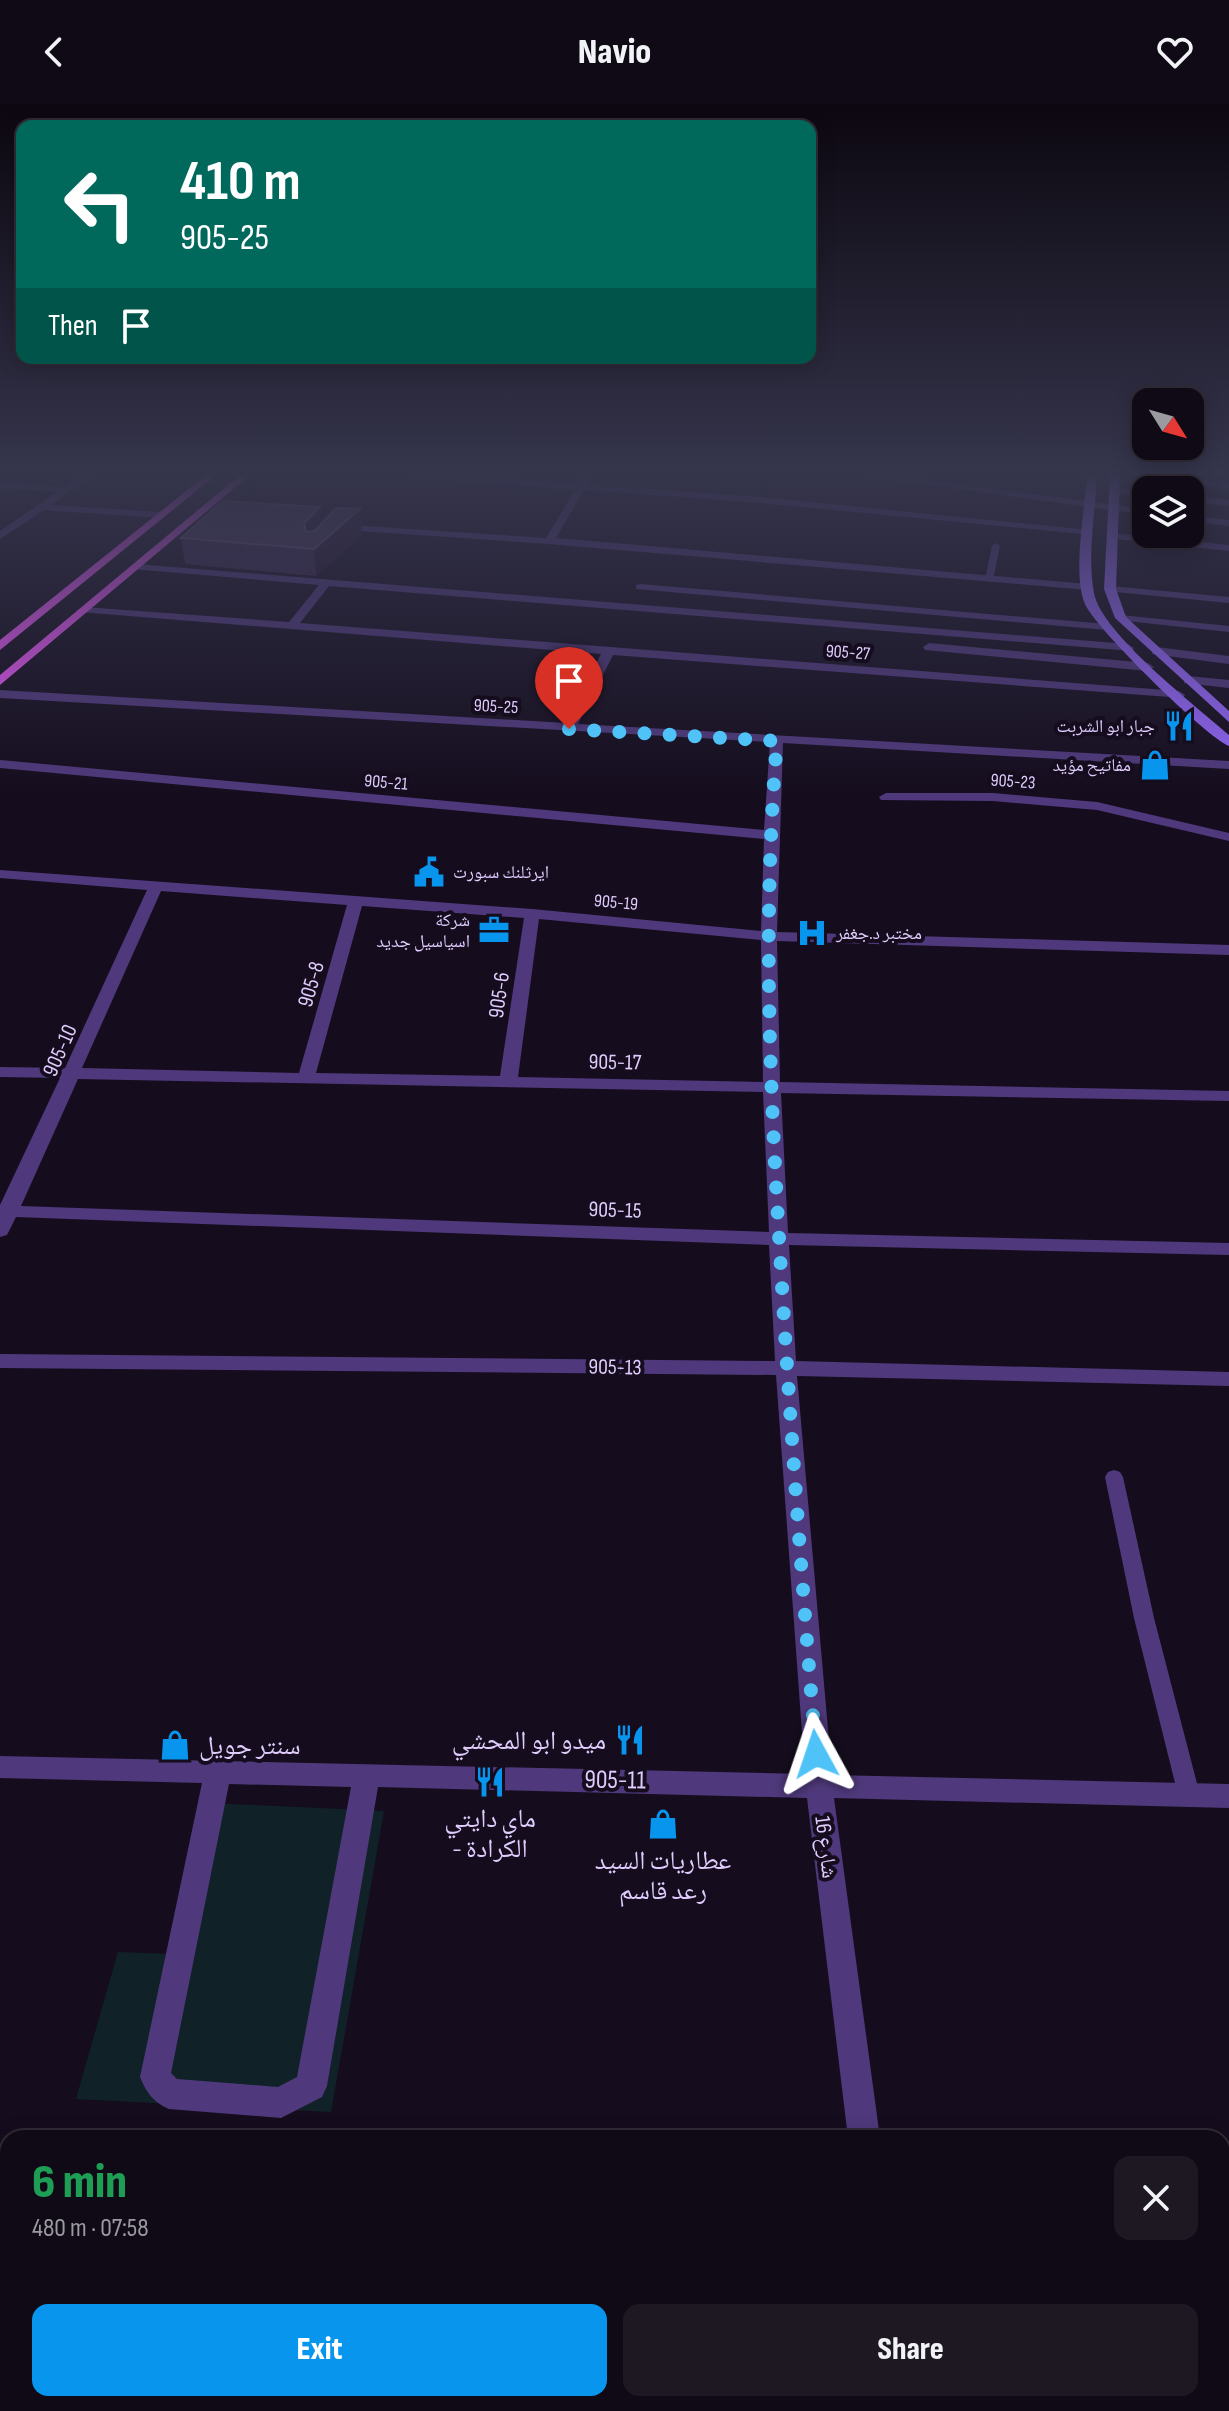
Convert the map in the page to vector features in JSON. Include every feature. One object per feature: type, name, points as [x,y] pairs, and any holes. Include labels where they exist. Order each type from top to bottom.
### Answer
[{"type":"main road","points":[[0,646],[78,583]]},
{"type":"main road","points":[[0,681],[117,583]]},
{"type":"main road","points":[[1088,583],[1090,602],[1107,627],[1229,742]]},
{"type":"main road","points":[[1110,583],[1121,618],[1229,718]]},
{"type":"street","points":[[293,625],[326,583]]},
{"type":"street","points":[[335,583],[1128,648]]},
{"type":"street","points":[[1034,583],[1088,587]]},
{"type":"street","points":[[640,587],[1107,627]]},
{"type":"street","points":[[1110,589],[1229,600]]},
{"type":"street","name":"905-27","points":[[84,610],[1179,695]]},
{"type":"street","points":[[1121,618],[1229,629]]},
{"type":"street","points":[[1131,628],[1229,639]]},
{"type":"street","points":[[929,647],[1148,667]]},
{"type":"street","points":[[1156,651],[1229,660]]},
{"type":"street","points":[[569,729],[608,652]]},
{"type":"street","points":[[1188,680],[1229,684]]},
{"type":"street","name":"905-25","points":[[0,694],[1229,765]]},
{"type":"street","name":"شارع 16","points":[[777,741],[769,835],[767,936],[770,1089],[785,1368],[819,1784],[863,2130]]},
{"type":"street","name":"905-21","points":[[0,764],[769,835]]},
{"type":"street","name":"905-23","points":[[886,797],[993,797],[1097,806],[1229,837]]},
{"type":"street","name":"905-19","points":[[0,874],[532,914],[767,936],[1229,950]]},
{"type":"street","name":"905-10","points":[[0,1231],[5,1211],[72,1075],[156,886]]},
{"type":"street","name":"905-8","points":[[306,1079],[356,901]]},
{"type":"street","name":"905-6","points":[[508,1083],[532,914]]},
{"type":"street","name":"905-17","points":[[0,1072],[1229,1096]]},
{"type":"street","name":"905-15","points":[[5,1211],[779,1239],[1229,1249]]},
{"type":"street","name":"905-13","points":[[0,1361],[785,1368],[1229,1379]]},
{"type":"street","name":"905-11","points":[[0,1767],[1229,1796]]},
{"type":"street","points":[[218,1772],[155,2077],[169,2094],[281,2103],[311,2086],[367,1774]]},
{"type":"lane","points":[[1114,1477],[1144,1618],[1189,1795]]},
{"type":"shaded area","points":[[207,1803],[384,1811],[331,2112],[76,2099],[118,1952],[166,1954]]},
{"type":"place","name":"جبار ابو الشربت","points":[[1179,726]]},
{"type":"place","name":"مفاتيح مؤيد","points":[[1155,765]]},
{"type":"place","name":"ايرثلنك سبورت","points":[[429,872]]},
{"type":"place","name":"شركة اسياسيل جديد","points":[[494,930]]},
{"type":"place","name":"مختبر د.جغفر","points":[[812,933]]},
{"type":"place","name":"ميدو ابو المحشي","points":[[630,1740]]},
{"type":"place","name":"سنتر جويل","points":[[175,1745]]},
{"type":"place","name":"ماي دايتي - الكرادة","points":[[490,1782]]},
{"type":"place","name":"عطاريات السيد رعد قاسم","points":[[663,1824]]},
{"type":"route","points":[[569,729],[777,741],[769,835],[770,1089],[785,1368],[816,1754]]}]
